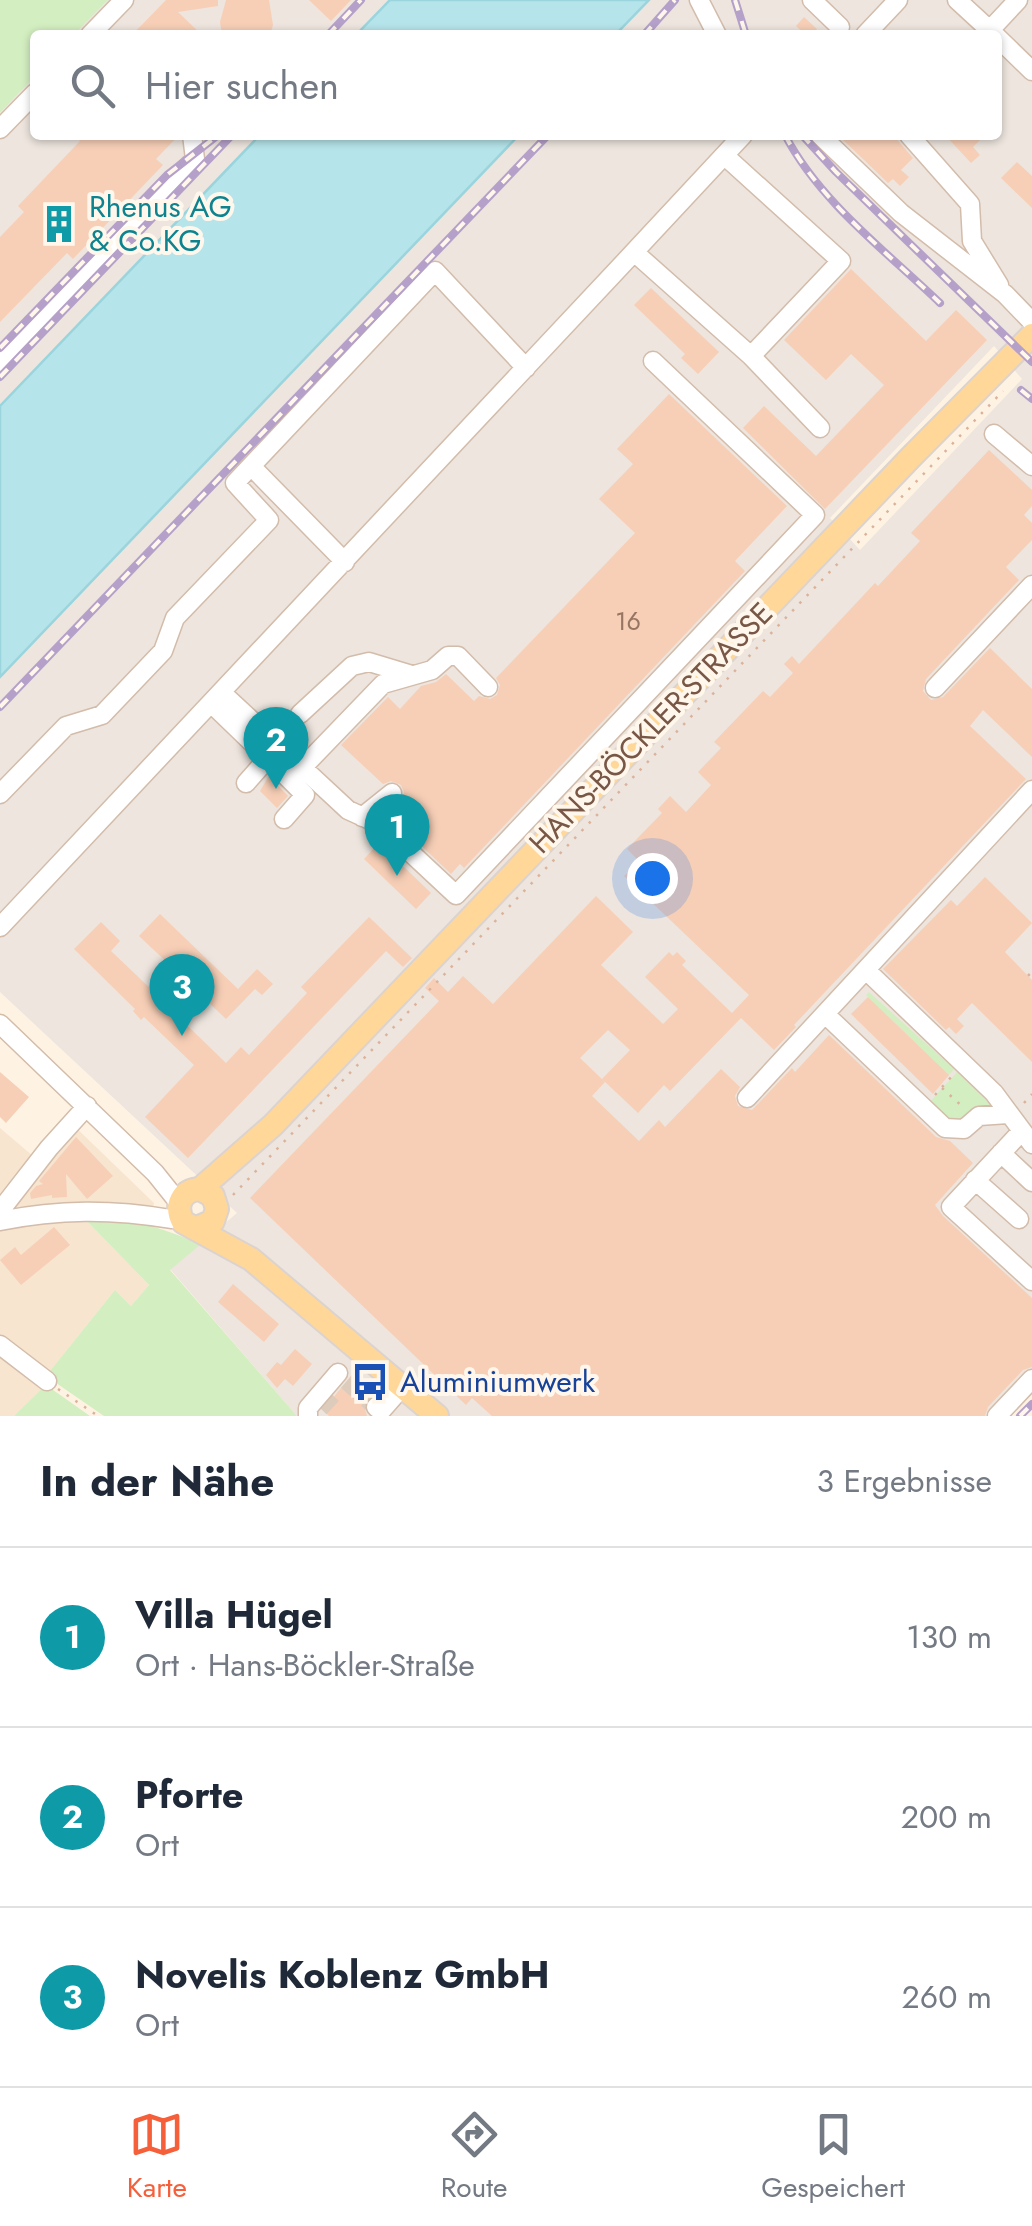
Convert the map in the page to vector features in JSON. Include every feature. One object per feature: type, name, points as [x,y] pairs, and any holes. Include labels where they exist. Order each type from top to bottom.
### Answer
[{"type":"main road","name":"HANS-BÖCKLER-STRASSE","points":[[205,1202],[273,1124],[897,471],[1032,335]]},
{"type":"main road","name":"HANS-BÖCKLER-STRASSE","points":[[205,1202],[273,1124]]},
{"type":"main road","points":[[205,1202],[251,1259],[435,1415]]},
{"type":"street","points":[[98,30],[124,0]]},
{"type":"street","points":[[699,0],[714,30]]},
{"type":"street","points":[[812,0],[840,27]]},
{"type":"street","points":[[871,30],[898,0]]},
{"type":"street","points":[[957,0],[990,30]]},
{"type":"street","points":[[997,30],[1018,0]]},
{"type":"street","points":[[1002,42],[1032,71]]},
{"type":"street","points":[[0,129],[30,98]]},
{"type":"street","points":[[0,362],[195,159],[193,140]]},
{"type":"street","points":[[0,927],[739,140]]},
{"type":"street","points":[[825,140],[901,213],[1005,294],[1032,322]]},
{"type":"street","points":[[913,140],[970,204],[972,241],[1005,294]]},
{"type":"street","points":[[725,156],[841,261],[751,356]]},
{"type":"street","points":[[634,252],[751,356],[820,428]]},
{"type":"street","points":[[0,794],[66,726],[102,716],[163,651],[175,618],[269,520],[235,484],[435,271],[526,368]]},
{"type":"street","points":[[216,697],[348,810],[381,825],[456,895],[814,514],[652,361]]},
{"type":"street","points":[[994,434],[1032,466]]},
{"type":"street","points":[[251,466],[345,562]]},
{"type":"street","points":[[936,688],[1032,586]]},
{"type":"street","points":[[302,768],[383,684],[432,670],[448,656],[458,656],[488,687]]},
{"type":"street","points":[[300,714],[352,666],[369,662],[412,675]]},
{"type":"street","points":[[216,697],[304,795],[284,819]]},
{"type":"street","points":[[246,784],[268,758]]},
{"type":"street","points":[[746,1098],[1032,790]]},
{"type":"street","points":[[362,817],[392,793]]},
{"type":"street","points":[[866,970],[994,1094],[1026,1138],[1001,1153],[951,1206],[1030,1274]]},
{"type":"street","points":[[825,1014],[950,1129],[964,1129],[990,1113],[1008,1114]]},
{"type":"street","points":[[0,1024],[155,1173],[205,1202]]},
{"type":"street","points":[[0,1211],[48,1148],[87,1106]]},
{"type":"street","points":[[1001,1153],[1032,1182]]},
{"type":"street","points":[[975,1180],[1019,1219]]},
{"type":"street","points":[[0,1221],[58,1211],[118,1211],[205,1202]]},
{"type":"street","points":[[0,1345],[47,1382]]},
{"type":"street","points":[[314,1413],[308,1408],[342,1381],[359,1349]]},
{"type":"street","points":[[997,1416],[1032,1379]]},
{"type":"street","points":[[378,1411],[402,1387]]},
{"type":"path","points":[[205,1202],[1004,390]]},
{"type":"path","points":[[924,1108],[964,1064]]},
{"type":"path","points":[[942,1088],[976,1119]]},
{"type":"path","points":[[47,1382],[98,1416]]},
{"type":"shaded area","points":[[108,0],[390,0],[361,30],[79,30]]},
{"type":"shaded area","points":[[649,0],[1032,0],[1032,1394],[1011,1416],[297,1416],[170,1269],[237,1213],[0,992],[0,677],[514,140],[1002,140],[1002,30],[620,30]],"holes":[[[994,346],[1022,379],[860,550],[830,518]]]},
{"type":"shaded area","points":[[30,81],[30,140],[255,140],[0,406],[0,113]]},
{"type":"shaded area","points":[[67,1119],[154,1203],[150,1225],[108,1216],[83,1217],[149,1285],[131,1306],[115,1290],[46,1376],[44,1388],[14,1416],[0,1416],[0,1128],[33,1156]]},
{"type":"green space","points":[[0,0],[108,0],[79,30],[30,30],[30,81],[0,113]]},
{"type":"green space","points":[[869,992],[954,1069],[949,1075],[866,995]]},
{"type":"green space","points":[[958,1071],[994,1108],[958,1126],[927,1105]]},
{"type":"green space","points":[[82,1216],[143,1224],[201,1244],[170,1270],[297,1416],[104,1416],[46,1376],[115,1290],[131,1306],[149,1285]]},
{"type":"green space","points":[[46,1385],[90,1416],[14,1416]]},
{"type":"water","points":[[390,0],[649,0],[620,30],[361,30]]},
{"type":"water","points":[[255,140],[514,140],[0,677],[0,406]]},
{"type":"building","points":[[166,0],[218,0],[218,6],[178,12],[197,30],[137,30]]},
{"type":"building","points":[[226,0],[269,0],[272,30],[221,30]]},
{"type":"building","points":[[309,0],[351,0],[331,21]]},
{"type":"building","points":[[804,17],[817,29],[800,30],[796,26]]},
{"type":"building","name":"Rhenus AG & Co.KG","points":[[174,140],[156,159],[163,165],[73,259],[67,253],[0,322],[0,237],[24,212],[18,206],[80,141]]},
{"type":"building","points":[[843,140],[897,140],[913,158],[901,170],[909,177],[900,186],[893,179],[888,183]]},
{"type":"building","points":[[950,140],[980,140],[973,147],[980,155],[971,163]]},
{"type":"building","points":[[1017,162],[1032,176],[1032,208],[1001,178]]},
{"type":"building","points":[[851,269],[926,341],[956,310],[987,340],[825,509],[743,428],[764,406],[816,456],[884,385],[851,354],[826,380],[784,340]]},
{"type":"building","points":[[651,288],[719,352],[698,374],[681,358],[685,354],[634,305]]},
{"type":"building","points":[[669,394],[787,506],[735,561],[745,571],[464,868],[460,864],[451,874],[390,816],[402,804],[401,785],[391,781],[383,784],[341,745],[388,697],[400,709],[421,686],[446,674],[474,701],[479,696],[490,699],[497,695],[500,685],[496,678],[635,533],[599,499],[633,464],[617,449]]},
{"type":"building","points":[[989,450],[1032,490],[1032,506],[1024,515],[1032,523],[1032,540],[1006,567],[1019,580],[926,679],[923,691],[931,700],[943,697],[990,648],[1032,689],[1032,757],[983,710],[970,726],[1026,779],[774,1050],[741,1018],[670,1091],[664,1085],[638,1113],[602,1079],[630,1050],[608,1030],[580,1058],[605,1082],[592,1096],[639,1141],[659,1120],[665,1127],[721,1069],[740,1087],[735,1096],[738,1106],[752,1110],[829,1035],[936,1137],[950,1141],[973,1163],[935,1205],[1032,1298],[1032,1367],[1023,1370],[988,1407],[985,1416],[492,1416],[472,1398],[466,1405],[250,1198],[439,1001],[425,988],[434,978],[448,992],[463,976],[493,1004],[596,896],[633,932],[601,965],[663,1024],[678,1009],[645,977],[669,952],[673,956],[677,952],[686,961],[682,965],[732,1013],[749,995],[624,876],[639,861],[627,849],[662,813],[658,809],[670,796],[686,812],[711,785],[698,772],[721,748],[714,742],[763,691],[770,697],[793,673],[784,664],[792,656],[799,664],[875,583],[878,586],[920,541],[911,533]]},
{"type":"building","points":[[269,776],[288,796],[277,808],[260,791]]},
{"type":"building","points":[[379,843],[431,893],[416,909],[364,859]]},
{"type":"building","points":[[985,877],[1032,923],[1005,952],[1032,980],[1032,1062],[972,1003],[957,1019],[964,1026],[956,1034],[949,1027],[946,1030],[883,969],[951,900],[957,906]]},
{"type":"building","points":[[160,914],[238,989],[257,969],[273,984],[262,995],[255,989],[226,1019],[183,978],[162,1001],[226,1063],[241,1047],[249,1055],[307,993],[301,987],[369,917],[412,958],[403,967],[386,951],[188,1158],[145,1117],[194,1065],[144,1017],[141,1020],[135,1009],[74,949],[101,922],[120,941],[111,951],[152,990],[173,968],[139,936]]},
{"type":"building","points":[[868,997],[949,1075],[933,1094],[851,1014]]},
{"type":"building","points":[[0,1072],[29,1097],[6,1123],[0,1117]]},
{"type":"building","points":[[76,1137],[113,1176],[87,1199],[66,1174],[67,1197],[31,1199],[30,1193],[43,1184],[39,1181]]},
{"type":"building","points":[[54,1227],[70,1245],[21,1285],[0,1260],[15,1247],[21,1255]]},
{"type":"building","points":[[233,1284],[279,1324],[264,1342],[218,1302]]},
{"type":"building","points":[[295,1349],[312,1364],[293,1386],[285,1379],[277,1388],[266,1375]]},
{"type":"building","points":[[354,1372],[379,1394],[366,1400],[367,1416],[329,1416],[323,1410]]},
{"type":"tunnel","points":[[347,1381],[376,1407]]},
{"type":"tunnel","points":[[320,1408],[336,1391]]},
{"type":"railway","points":[[333,30],[361,0]]},
{"type":"railway","points":[[648,30],[675,0]]},
{"type":"railway","points":[[735,0],[744,30]]},
{"type":"railway","points":[[0,348],[167,175],[212,140]]},
{"type":"railway","points":[[0,377],[227,140]]},
{"type":"railway","points":[[0,707],[543,140]]},
{"type":"railway","points":[[788,140],[835,204],[940,303]]},
{"type":"railway","points":[[807,140],[1032,362]]},
{"type":"railway","points":[[1021,390],[1032,399]]},
{"type":"railway","points":[[1020,1416],[1032,1404]]},
{"type":"place","name":"Rhenus AG & Co.KG","points":[[59,224]]},
{"type":"place","name":"Pforte","points":[[276,789]]},
{"type":"place","name":"Villa Hügel","points":[[397,876]]},
{"type":"place","name":"Novelis Koblenz GmbH","points":[[182,1036]]},
{"type":"place","name":"Aluminiumwerk","points":[[370,1382]]}]
